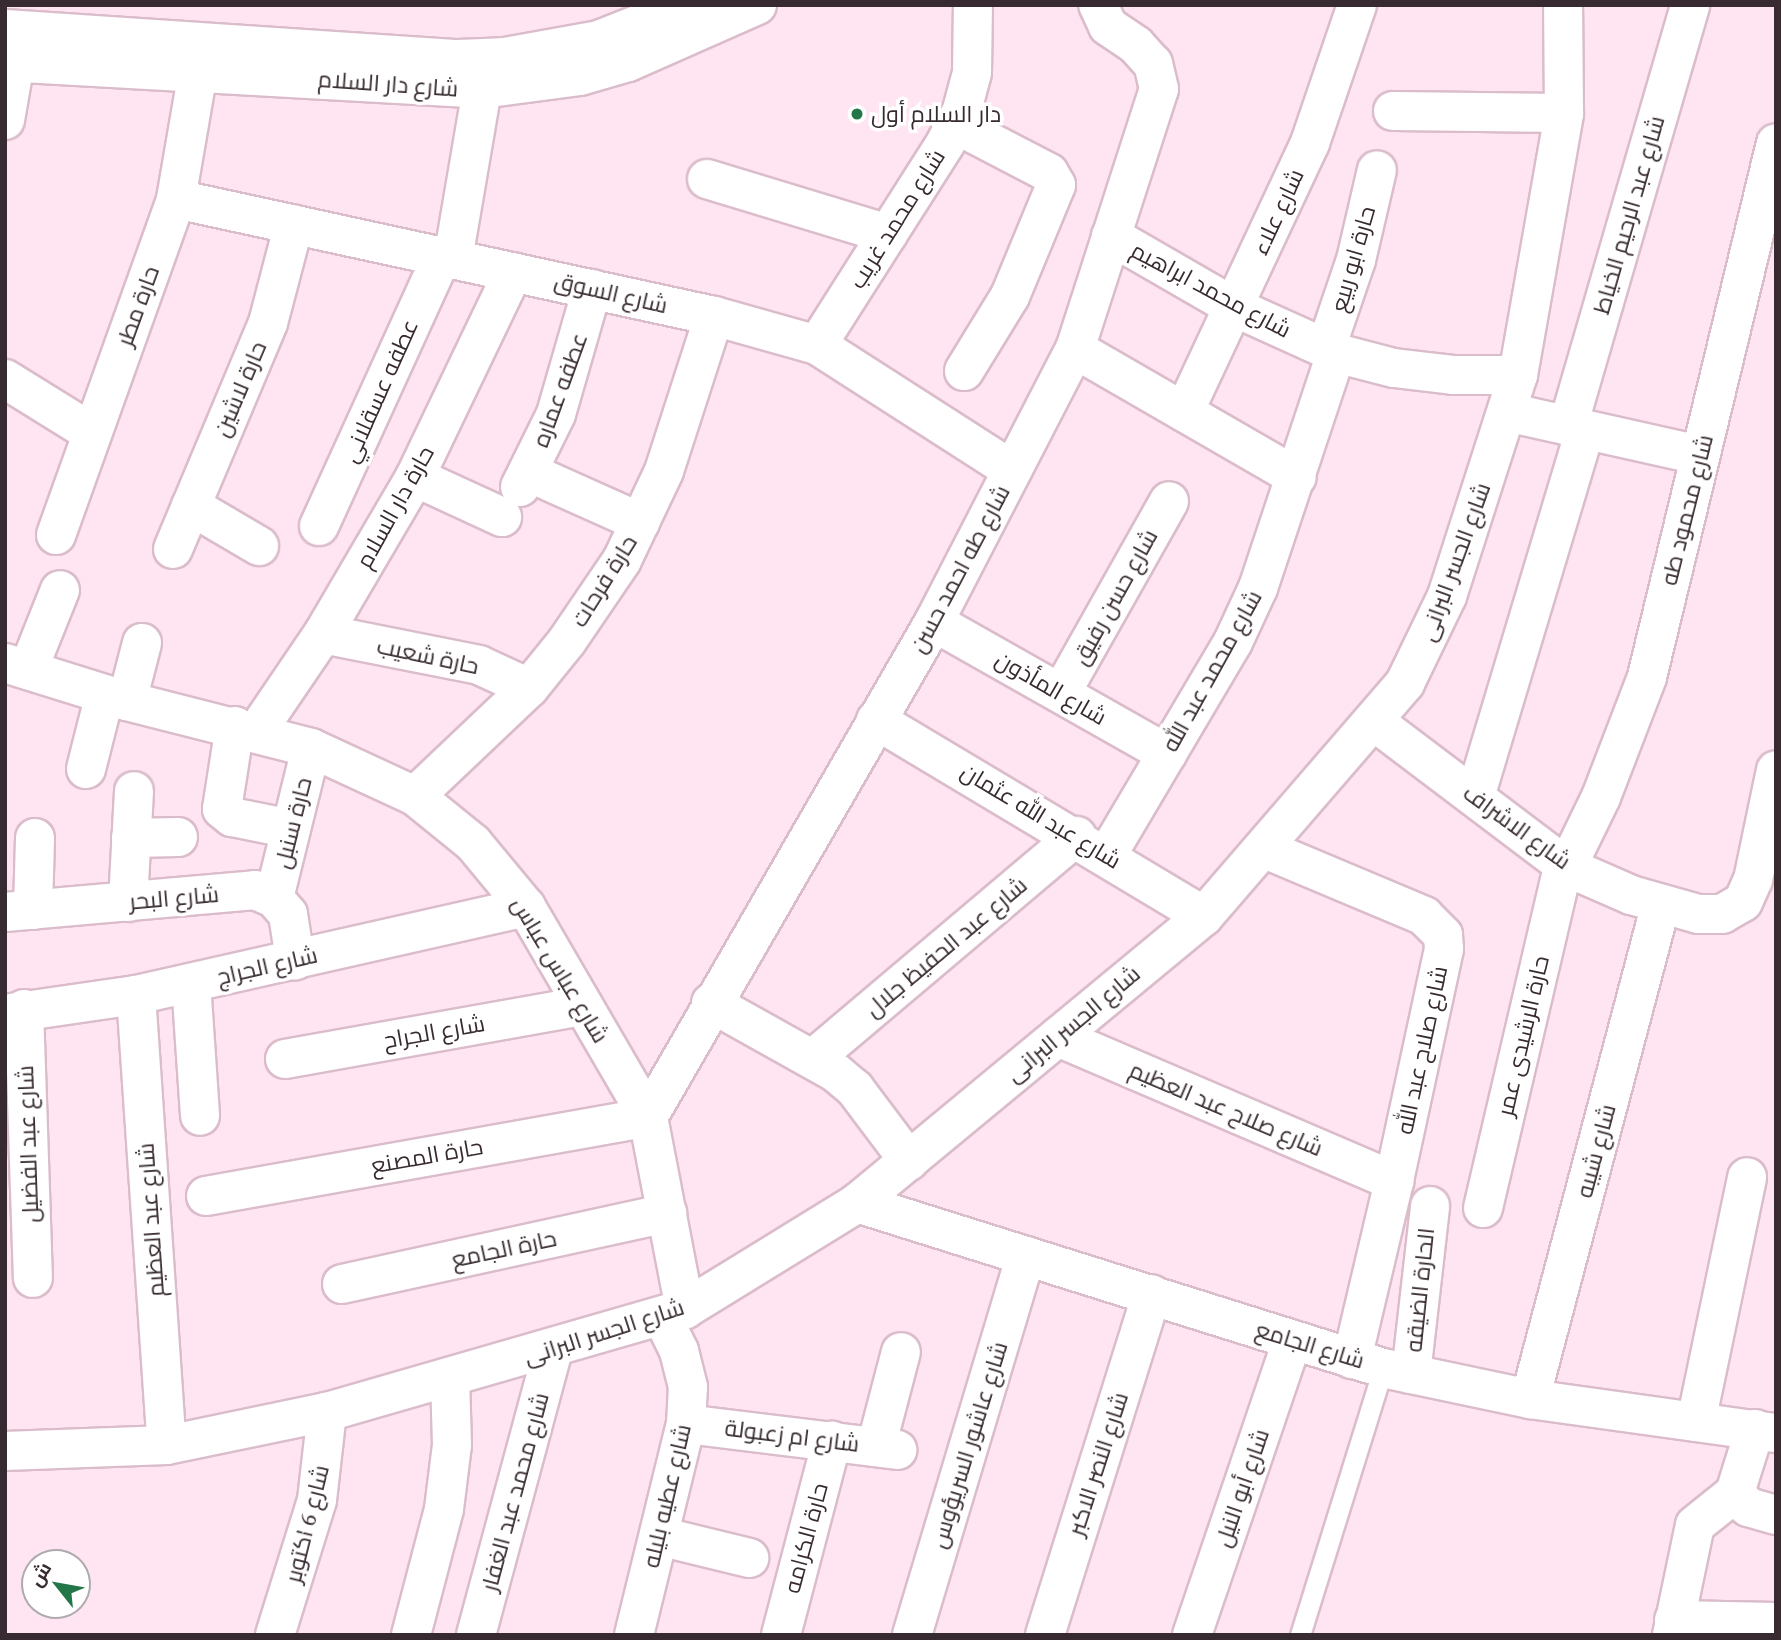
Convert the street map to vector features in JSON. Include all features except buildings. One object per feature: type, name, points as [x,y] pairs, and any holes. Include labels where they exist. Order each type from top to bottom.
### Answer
[{"type":"street","name":"شارع دار السلام","points":[[9,51],[458,59],[540,52],[599,40],[687,5]]},
{"type":"street","name":"شارع دار السلام","points":[[9,51],[198,71],[482,89],[531,85],[616,66],[757,5]]},
{"type":"street","name":"شارع محمد غريب","points":[[817,345],[955,124],[972,73],[973,5]]},
{"type":"street","name":"شارع طه احمد حسن","points":[[648,1117],[711,1003],[934,622],[1074,349],[1158,89],[1153,64],[1136,45],[1108,26],[1098,5]]},
{"type":"street","name":"شارع علاء","points":[[1184,412],[1310,143],[1357,5]]},
{"type":"street","name":"شارع الجسر البرانى","points":[[5,1451],[167,1446],[327,1412],[674,1314],[857,1203],[1204,916],[1375,722],[1405,683],[1430,641],[1518,374],[1564,113],[1563,5]]},
{"type":"street","name":"شارع عبد الرحيم الخياط","points":[[1475,797],[1690,5]]},
{"type":"street","points":[[5,120],[9,51]]},
{"type":"street","name":"حارة مطر","points":[[56,535],[176,199],[198,71]]},
{"type":"street","name":"عطفه عسقلاني","points":[[319,526],[447,257],[482,89]]},
{"type":"street","points":[[1393,111],[1564,113]]},
{"type":"street","points":[[955,124],[1049,173],[1056,185],[1010,296],[964,371]]},
{"type":"street","name":"شارع محمود طه","points":[[1565,866],[1601,797],[1647,677],[1776,143]]},
{"type":"street","name":"حارة ابو ربيع","points":[[1331,351],[1377,170]]},
{"type":"street","points":[[707,179],[888,234]]},
{"type":"street","name":"شارع السوق","points":[[176,199],[714,316],[817,345],[1012,470]]},
{"type":"street","name":"حارة لاشين","points":[[173,549],[268,323],[294,224]]},
{"type":"street","name":"شارع محمد ابراهيم","points":[[1111,236],[1234,307],[1331,351],[1394,368],[1452,375],[1518,374]]},
{"type":"street","name":"حارة دار السلام","points":[[246,729],[323,634],[415,477],[513,272]]},
{"type":"street","name":"عطفه عماره","points":[[517,492],[556,414],[592,289]]},
{"type":"street","name":"حارة فرحات","points":[[415,796],[529,688],[567,641],[622,560],[664,471],[714,316]]},
{"type":"street","points":[[1074,349],[1297,477]]},
{"type":"street","name":"شارع محمد عبد الله","points":[[1092,846],[1167,754],[1238,631],[1297,477],[1331,351]]},
{"type":"street","points":[[5,379],[92,433]]},
{"type":"street","points":[[1507,412],[1700,454]]},
{"type":"street","points":[[415,477],[517,492],[640,522]]},
{"type":"street","name":"شارع حسن رفيق","points":[[1061,693],[1169,501]]},
{"type":"street","points":[[191,506],[259,546]]},
{"type":"street","points":[[17,667],[60,590]]},
{"type":"street","name":"شارع المأذون","points":[[934,622],[1167,754]]},
{"type":"street","name":"حارة شعيب","points":[[323,634],[479,665],[529,688]]},
{"type":"street","points":[[86,769],[142,643]]},
{"type":"street","name":"شارع عباس عباس","points":[[17,667],[116,697],[312,748],[415,796],[473,843],[526,908],[648,1117],[667,1213],[674,1314]]},
{"type":"street","name":"شارع عبد الله عثمان","points":[[876,720],[1092,846],[1204,916]]},
{"type":"street","name":"شارع الاشراف","points":[[1375,722],[1565,866],[1661,904],[1698,914],[1722,914],[1743,901],[1753,880],[1776,770]]},
{"type":"street","points":[[246,729],[222,809],[232,817],[291,829]]},
{"type":"street","name":"حارة سنبل","points":[[274,898],[312,748]]},
{"type":"street","points":[[128,902],[134,791]]},
{"type":"street","points":[[131,838],[178,837]]},
{"type":"street","points":[[19,911],[35,838]]},
{"type":"street","name":"شارع عبد الحفيظ جلال","points":[[814,1058],[1092,846]]},
{"type":"street","name":"شارع صلاح عبد الله","points":[[1265,849],[1424,916],[1443,935],[1394,1181],[1382,1367]]},
{"type":"street","name":"حارة الرشيدى عمر","points":[[1483,1208],[1565,866]]},
{"type":"street","name":"شارع البحر","points":[[19,911],[255,890],[274,898]]},
{"type":"street","points":[[274,898],[288,914],[295,960]]},
{"type":"street","name":"شارع شيبه","points":[[1530,1399],[1661,904]]},
{"type":"street","name":"شارع الجراج","points":[[15,1012],[136,995],[191,984],[526,908]]},
{"type":"street","points":[[191,984],[200,1116]]},
{"type":"street","name":"شارع عبد العظيم","points":[[136,995],[167,1446]]},
{"type":"street","points":[[711,1003],[814,1058],[855,1089],[909,1161]]},
{"type":"street","name":"شارع الجراح","points":[[285,1059],[583,1006]]},
{"type":"street","name":"شارع عبد الفضيل","points":[[15,1012],[33,1278]]},
{"type":"street","name":"شارع صلاح عبد العظيم","points":[[1058,1037],[1394,1181]]},
{"type":"street","name":"حارة المصنع","points":[[206,1196],[648,1117]]},
{"type":"street","points":[[1696,1422],[1747,1177]]},
{"type":"street","name":"شارع الجامع","points":[[857,1203],[1382,1367],[1530,1399],[1766,1431]]},
{"type":"street","name":"الحارة الضيقه","points":[[1382,1367],[1430,1206]]},
{"type":"street","name":"حارة الجامع","points":[[342,1284],[667,1213]]},
{"type":"street","name":"شارع عاشور السريؤوس","points":[[912,1635],[1026,1256]]},
{"type":"street","name":"شارع النصر الاكبر","points":[[1045,1635],[1152,1294]]},
{"type":"street","name":"شارع عطيه بليله","points":[[634,1635],[686,1424],[688,1387],[674,1314]]},
{"type":"street","name":"شارع أبو النيل","points":[[1192,1635],[1292,1341]]},
{"type":"street","name":"شارع محمد عبد الغفار","points":[[476,1635],[553,1350]]},
{"type":"street","name":"شارع ام زعبولة","points":[[686,1424],[886,1448],[901,1352]]},
{"type":"street","points":[[411,1635],[444,1509],[452,1445],[450,1378]]},
{"type":"street","name":"شارع 6 اكتوبر","points":[[275,1635],[317,1500],[327,1412]]},
{"type":"street","points":[[1766,1431],[1735,1493],[1695,1525],[1673,1627],[1776,1622]]},
{"type":"street","name":"حارة الكرامه","points":[[781,1635],[832,1441]]},
{"type":"street","points":[[1735,1493],[1748,1507],[1776,1515]]},
{"type":"street","points":[[659,1536],[749,1559]]},
{"type":"lane","points":[[1300,1635],[1382,1367]]},
{"type":"place","name":"دار السلام أول","points":[[857,114]]}]
